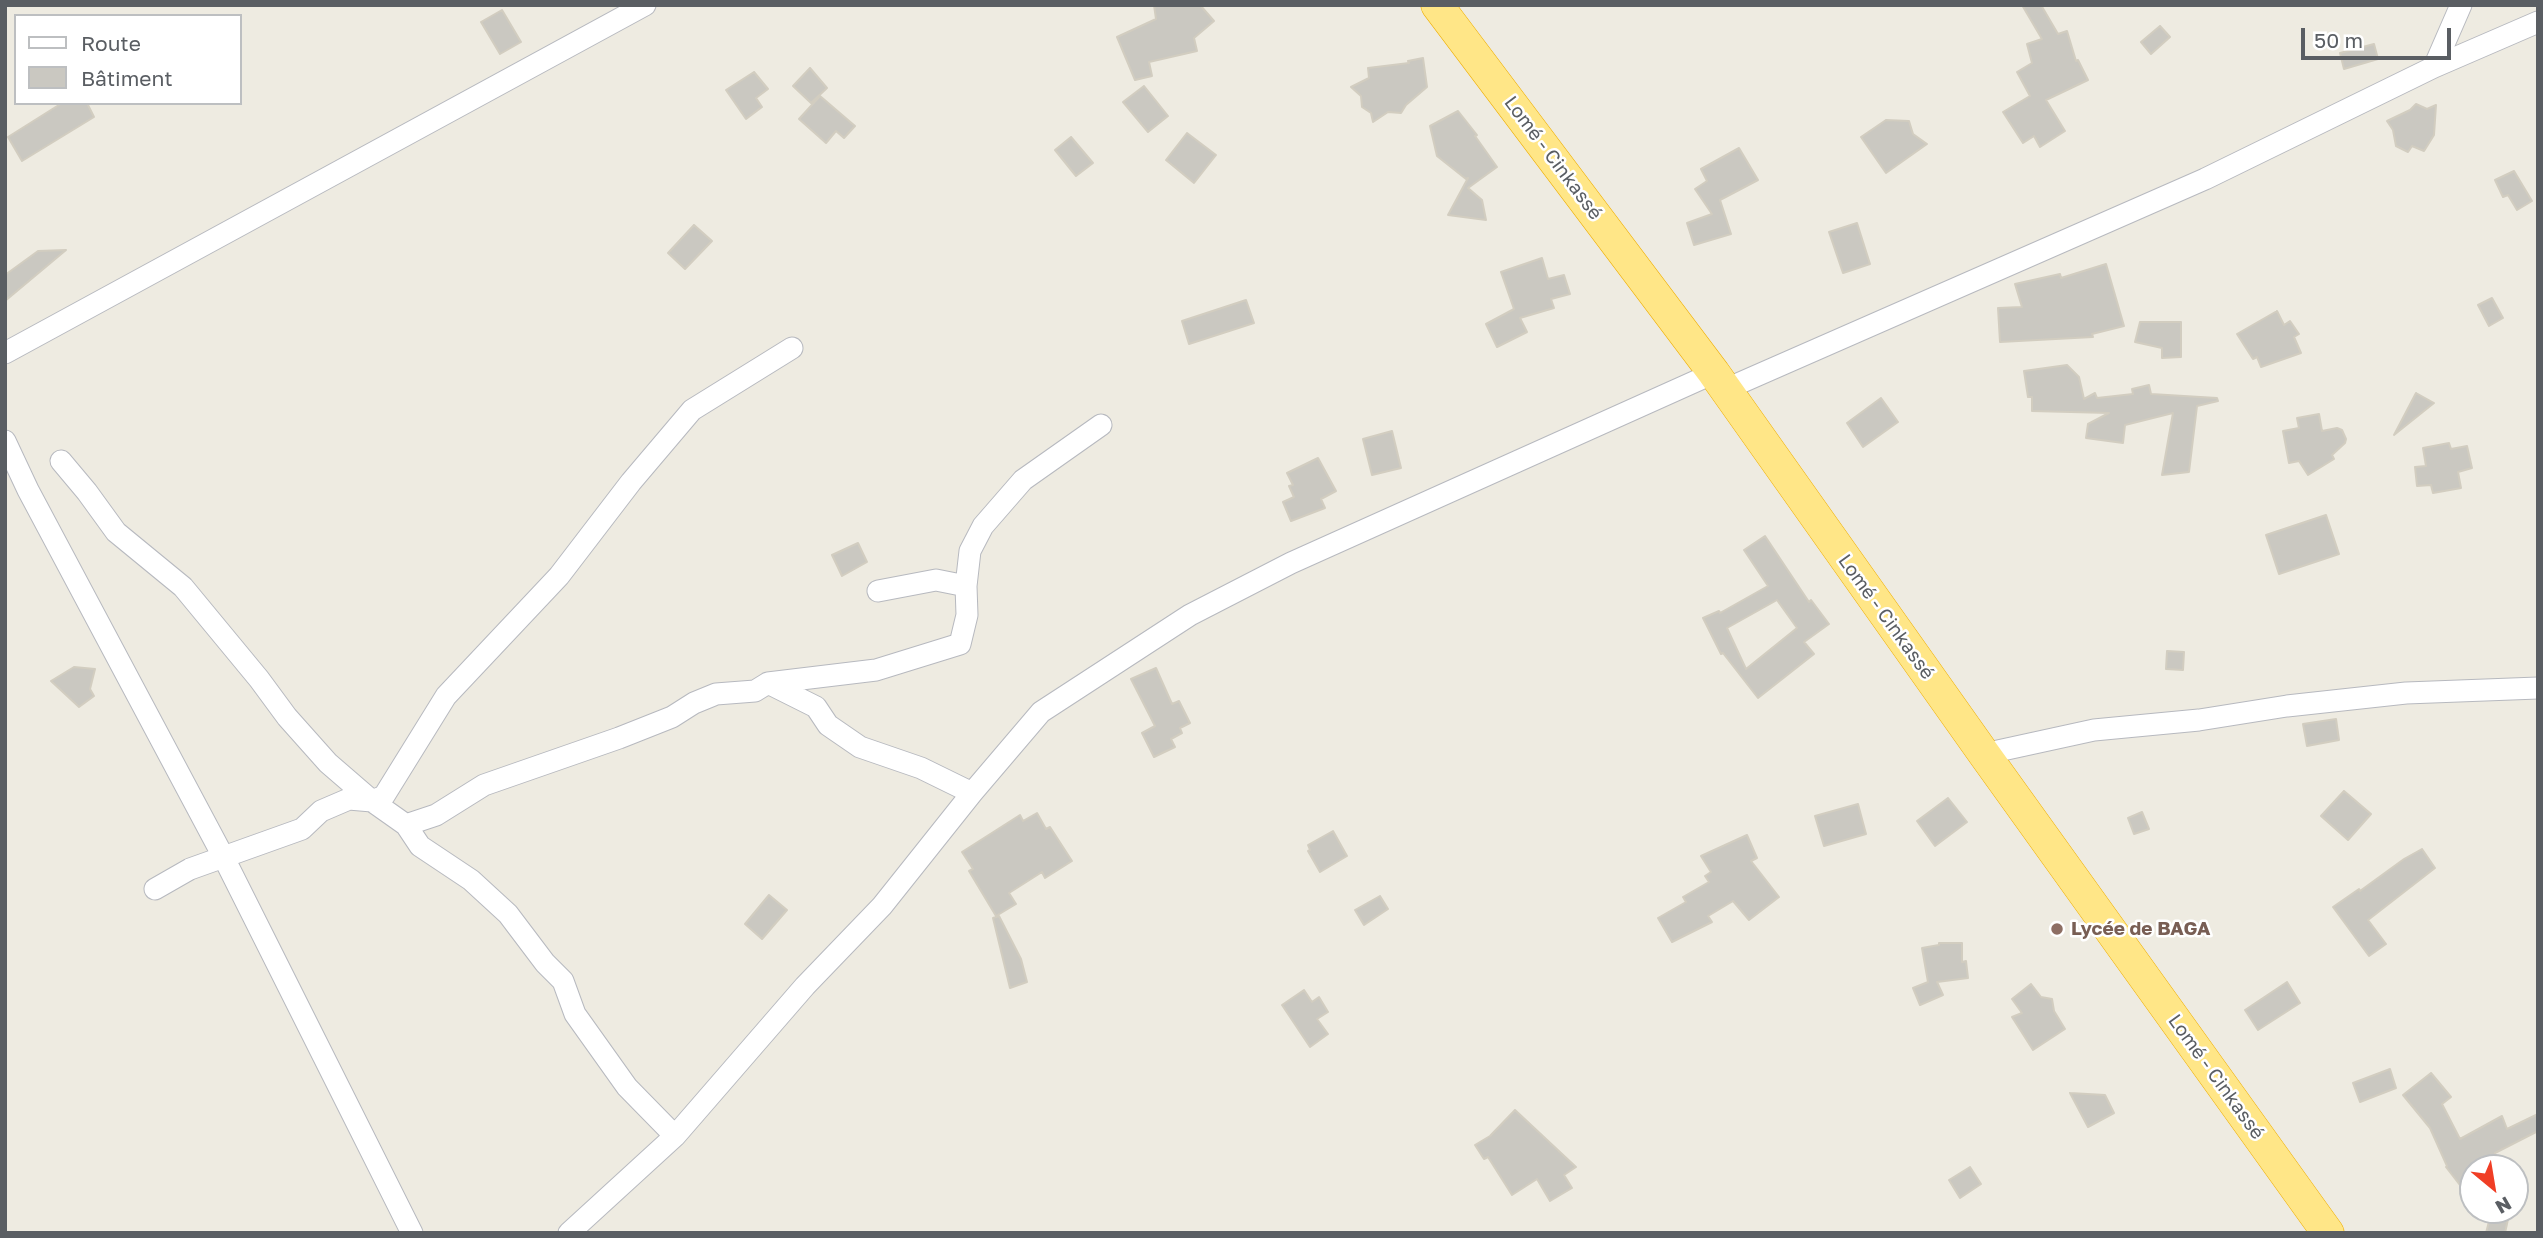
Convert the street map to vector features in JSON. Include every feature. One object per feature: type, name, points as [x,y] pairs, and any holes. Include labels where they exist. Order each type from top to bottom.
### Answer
[{"type":"highway","name":"Lomé - Cinkassé","points":[[1437,5],[1719,381],[2328,1233]]},
{"type":"street","points":[[5,352],[645,5]]},
{"type":"street","points":[[2434,67],[2461,5]]},
{"type":"street","points":[[569,1233],[675,1136],[805,986],[882,906],[1041,712],[1190,615],[1326,547],[2205,179],[2434,67],[2538,22]]},
{"type":"street","points":[[155,889],[190,869],[302,829],[321,811],[349,799],[372,801],[384,796],[446,696],[559,576],[631,482],[692,411],[792,348]]},
{"type":"street","points":[[406,825],[436,815],[484,786],[672,717],[694,703],[716,694],[755,691],[768,683],[876,670],[960,645],[967,615],[971,551],[984,526],[1023,480],[1101,425]]},
{"type":"street","points":[[5,441],[28,490],[224,858],[412,1233]]},
{"type":"street","points":[[61,461],[116,532],[183,587],[287,717],[328,763],[372,801],[406,825],[420,846],[471,880],[508,914],[545,963],[563,981],[575,1014],[627,1087],[675,1136]]},
{"type":"street","points":[[878,591],[936,580],[967,586]]},
{"type":"street","points":[[768,683],[816,707],[828,725],[860,747],[921,768],[972,793]]},
{"type":"street","points":[[1984,754],[2094,730],[2199,720],[2287,706],[2406,693],[2538,688]]},
{"type":"building","points":[[1154,5],[1200,5],[1214,21],[1194,38],[1197,51],[1149,62],[1152,76],[1135,80],[1117,37],[1156,19]]},
{"type":"building","points":[[2022,5],[2041,5],[2058,34],[2067,31],[2076,61],[2078,60],[2088,80],[2046,100],[2065,131],[2040,147],[2034,136],[2023,143],[2003,112],[2030,96],[2017,72],[2032,63],[2027,44],[2042,39]]},
{"type":"building","points":[[502,10],[521,42],[500,54],[481,22]]},
{"type":"building","points":[[2160,26],[2170,37],[2151,54],[2141,42]]},
{"type":"building","points":[[2374,44],[2378,59],[2344,69],[2340,53]]},
{"type":"building","points":[[1423,58],[1427,87],[1406,105],[1401,113],[1388,112],[1373,122],[1371,113],[1362,107],[1361,96],[1351,87],[1369,78],[1368,68],[1409,63],[1408,61]]},
{"type":"building","points":[[810,68],[827,88],[811,103],[793,86]]},
{"type":"building","points":[[754,72],[768,89],[756,98],[762,107],[746,119],[726,90]]},
{"type":"building","points":[[1144,86],[1168,116],[1148,132],[1123,102]]},
{"type":"building","points":[[820,96],[855,126],[844,138],[836,131],[826,143],[799,119]]},
{"type":"building","points":[[2416,104],[2427,109],[2436,105],[2434,135],[2424,151],[2412,146],[2408,152],[2396,146],[2393,130],[2387,121],[2410,110]]},
{"type":"building","points":[[59,105],[88,105],[94,117],[22,161],[8,137]]},
{"type":"building","points":[[1458,111],[1497,167],[1468,188],[1482,200],[1486,220],[1448,215],[1468,178],[1437,156],[1430,126]]},
{"type":"building","points":[[1886,120],[1909,121],[1913,134],[1927,144],[1886,173],[1861,137]]},
{"type":"building","points":[[1187,133],[1216,155],[1194,183],[1166,160]]},
{"type":"building","points":[[1071,137],[1093,163],[1076,176],[1055,150]]},
{"type":"building","points":[[1739,148],[1758,180],[1720,200],[1731,234],[1694,245],[1687,223],[1712,214],[1695,189],[1707,181],[1701,169]]},
{"type":"building","points":[[2514,171],[2532,201],[2517,210],[2508,195],[2503,197],[2495,180]]},
{"type":"building","points":[[1857,223],[1870,264],[1843,273],[1829,232]]},
{"type":"building","points":[[694,225],[712,241],[685,269],[668,253]]},
{"type":"building","points":[[66,250],[5,301],[5,275],[38,251]]},
{"type":"building","points":[[1542,258],[1548,279],[1564,275],[1570,294],[1551,299],[1554,308],[1520,318],[1527,332],[1497,347],[1486,324],[1514,309],[1501,272]]},
{"type":"building","points":[[2106,264],[2124,326],[2092,334],[2093,337],[2000,342],[1998,308],[2022,307],[2015,284],[2060,274],[2061,278]]},
{"type":"building","points":[[2492,298],[2503,318],[2489,326],[2478,305]]},
{"type":"building","points":[[1246,300],[1254,323],[1189,344],[1182,321]]},
{"type":"building","points":[[2277,311],[2284,325],[2290,321],[2299,334],[2294,337],[2301,353],[2261,367],[2257,357],[2253,359],[2237,334]]},
{"type":"building","points":[[2140,322],[2181,322],[2181,357],[2162,358],[2162,348],[2135,342]]},
{"type":"building","points":[[2067,365],[2079,377],[2084,399],[2095,393],[2097,398],[2133,394],[2132,389],[2149,385],[2151,394],[2217,398],[2218,401],[2197,406],[2189,472],[2162,475],[2173,413],[2125,425],[2123,443],[2086,438],[2088,424],[2109,413],[2032,411],[2032,397],[2028,397],[2024,371]]},
{"type":"building","points":[[2416,393],[2434,403],[2394,435]]},
{"type":"building","points":[[1881,398],[1898,422],[1863,447],[1847,423]]},
{"type":"building","points":[[2319,414],[2322,431],[2337,428],[2342,430],[2346,439],[2332,455],[2334,459],[2308,475],[2299,461],[2289,463],[2283,431],[2299,428],[2297,418]]},
{"type":"building","points":[[1392,431],[1401,468],[1372,475],[1363,439]]},
{"type":"building","points":[[2449,443],[2451,449],[2467,446],[2472,468],[2458,472],[2461,488],[2433,493],[2431,485],[2417,486],[2415,467],[2426,466],[2423,448]]},
{"type":"building","points":[[1318,458],[1336,491],[1321,499],[1325,508],[1291,521],[1283,502],[1294,497],[1289,486],[1293,485],[1287,473]]},
{"type":"building","points":[[2326,515],[2339,554],[2279,574],[2266,535]]},
{"type":"building","points":[[1765,536],[1809,602],[1811,600],[1829,624],[1804,642],[1814,654],[1758,698],[1723,653],[1721,654],[1703,618],[1719,611],[1720,613],[1768,586],[1744,550]],"holes":[[[1777,600],[1797,628],[1746,669],[1727,628]]]},
{"type":"building","points":[[858,543],[867,562],[842,576],[832,555]]},
{"type":"building","points":[[2167,651],[2184,652],[2183,670],[2166,669]]},
{"type":"building","points":[[74,667],[95,669],[90,689],[94,696],[79,707],[51,681]]},
{"type":"building","points":[[1156,668],[1172,704],[1179,701],[1190,723],[1180,728],[1182,733],[1171,739],[1175,747],[1154,757],[1142,733],[1155,726],[1131,679]]},
{"type":"building","points":[[2336,719],[2339,740],[2307,746],[2303,724]]},
{"type":"building","points":[[2344,791],[2371,814],[2348,840],[2321,816]]},
{"type":"building","points":[[1948,798],[1967,822],[1935,846],[1917,821]]},
{"type":"building","points":[[1858,804],[1866,834],[1824,846],[1815,816]]},
{"type":"building","points":[[2142,812],[2149,829],[2134,834],[2128,818]]},
{"type":"building","points":[[1037,813],[1046,829],[1050,827],[1072,861],[1045,878],[1042,872],[1009,893],[1016,904],[996,916],[969,871],[973,869],[962,852],[1020,815],[1023,821]]},
{"type":"building","points":[[1333,831],[1347,856],[1320,872],[1308,851],[1308,845]]},
{"type":"building","points":[[1747,835],[1757,858],[1751,861],[1779,897],[1749,920],[1733,901],[1708,916],[1712,922],[1672,942],[1658,918],[1686,902],[1683,897],[1709,882],[1705,876],[1711,872],[1701,856]]},
{"type":"building","points":[[2422,849],[2435,868],[2368,920],[2386,944],[2369,956],[2333,907]]},
{"type":"building","points":[[769,895],[787,910],[762,939],[745,924]]},
{"type":"building","points":[[1380,896],[1388,909],[1364,925],[1355,910]]},
{"type":"building","points":[[999,916],[1021,959],[1027,982],[1010,988],[993,918]]},
{"type":"building","points":[[1939,943],[1962,943],[1962,962],[1966,961],[1968,978],[1937,982],[1943,995],[1920,1005],[1913,988],[1928,982],[1922,948]]},
{"type":"building","points":[[2287,982],[2300,1003],[2258,1030],[2245,1010]]},
{"type":"building","points":[[2031,984],[2041,997],[2052,999],[2054,1011],[2065,1029],[2033,1050],[2012,1017],[2022,1013],[2012,999]]},
{"type":"building","points":[[1304,990],[1312,1002],[1319,997],[1328,1012],[1317,1019],[1328,1034],[1310,1047],[1282,1005]]},
{"type":"building","points":[[2390,1069],[2396,1088],[2360,1102],[2353,1083]]},
{"type":"building","points":[[2431,1073],[2451,1097],[2442,1104],[2460,1139],[2502,1116],[2507,1129],[2538,1114],[2538,1131],[2495,1154],[2459,1154],[2459,1184],[2446,1167],[2430,1128],[2403,1095]]},
{"type":"building","points":[[2070,1093],[2105,1095],[2114,1113],[2088,1127]]},
{"type":"building","points":[[1515,1110],[1576,1167],[1564,1175],[1572,1188],[1550,1201],[1537,1179],[1512,1195],[1488,1157],[1484,1159],[1475,1145],[1490,1136]]},
{"type":"building","points":[[1970,1167],[1981,1184],[1960,1198],[1949,1180]]},
{"type":"building","points":[[2488,1224],[2507,1224],[2505,1233],[2486,1233]]},
{"type":"place","name":"Lycée de BAGA","points":[[2057,929]]}]
